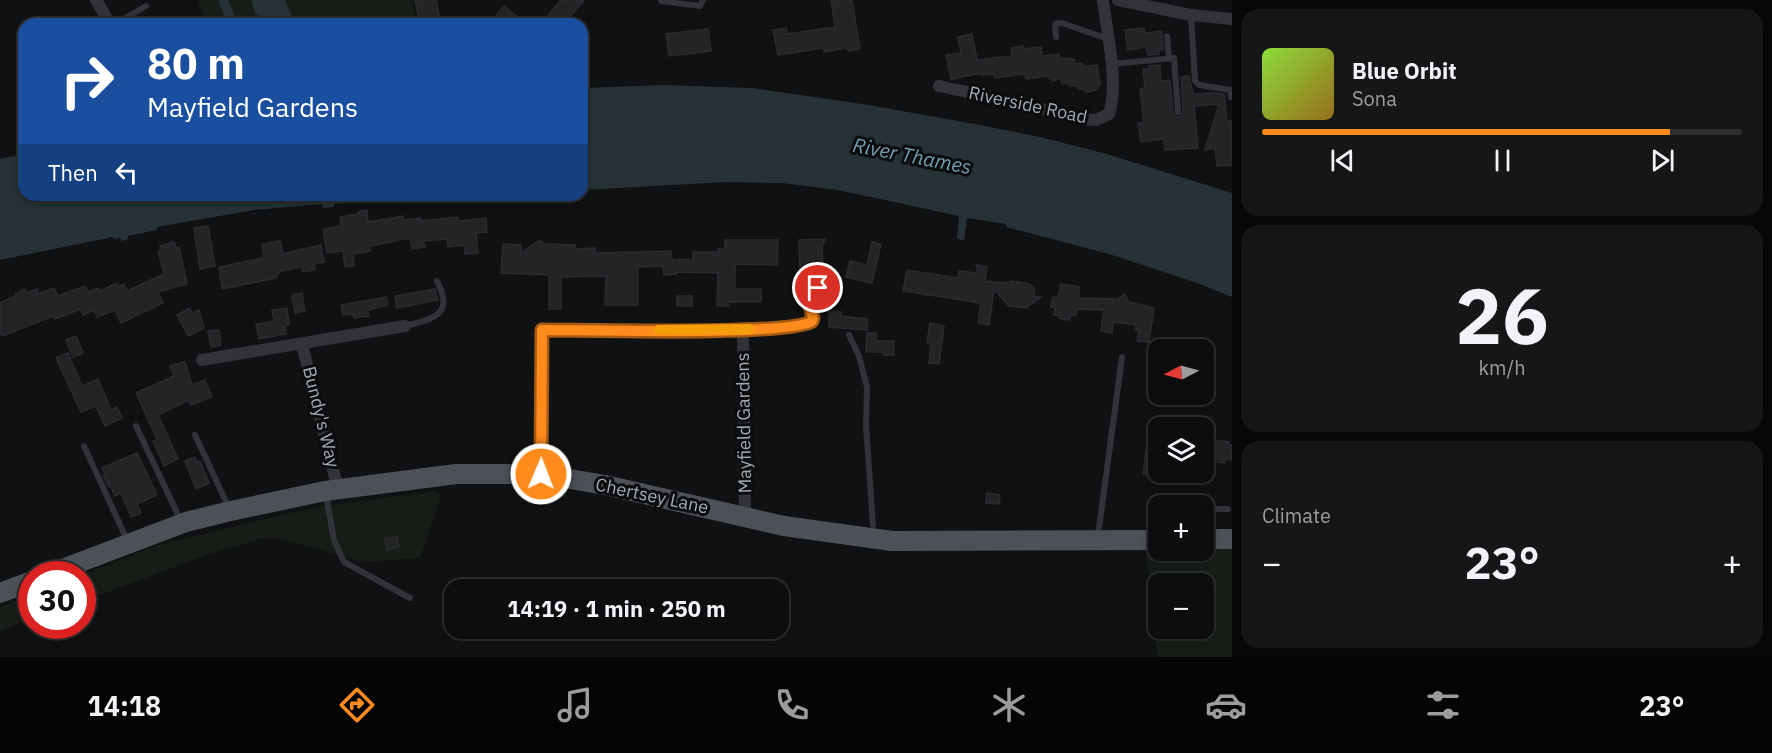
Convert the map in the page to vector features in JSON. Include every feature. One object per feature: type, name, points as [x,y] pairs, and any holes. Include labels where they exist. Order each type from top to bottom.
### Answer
[{"type":"main road","name":"Chertsey Lane","points":[[82,561],[183,524],[230,512],[332,491],[456,474],[541,474],[605,485],[784,526],[892,541],[1148,540]]},
{"type":"main road","points":[[1214,539],[1232,539]]},
{"type":"main road","points":[[0,592],[18,586]]},
{"type":"street","points":[[96,0],[106,18]]},
{"type":"street","name":"Riverside Road","points":[[939,86],[1081,119],[1096,120],[1109,114],[1113,102],[1111,64],[1103,0]]},
{"type":"street","points":[[1118,0],[1191,15],[1232,19]]},
{"type":"street","name":"Bundy's Way","points":[[202,360],[303,345],[405,326]]},
{"type":"street","name":"Mayfield Gardens","points":[[541,474],[542,330],[743,330],[804,326]]},
{"type":"street","name":"Mayfield Gardens","points":[[743,330],[745,516]]},
{"type":"street","name":"Bundy's Way","points":[[303,345],[332,491]]},
{"type":"lane","points":[[661,1],[699,6],[703,0]]},
{"type":"lane","points":[[125,18],[146,6]]},
{"type":"lane","points":[[1191,15],[1195,81],[1206,87],[1231,90],[1231,97]]},
{"type":"lane","points":[[1056,37],[1055,24],[1062,22],[1108,39]]},
{"type":"lane","points":[[1167,36],[1169,59]]},
{"type":"lane","points":[[1111,64],[1174,58],[1179,112]]},
{"type":"lane","points":[[405,326],[432,319],[441,313],[444,302],[437,281]]},
{"type":"lane","points":[[804,326],[809,324],[813,318],[810,305]]},
{"type":"lane","points":[[849,335],[866,377],[873,525]]},
{"type":"lane","points":[[1097,540],[1122,357]]},
{"type":"lane","points":[[136,426],[183,524]]},
{"type":"lane","points":[[195,435],[230,512]]},
{"type":"lane","points":[[84,446],[128,543]]},
{"type":"lane","points":[[332,491],[334,540],[344,562],[410,598]]},
{"type":"lane","points":[[1214,509],[1228,509]]},
{"type":"shaded area","points":[[198,0],[412,0],[416,18],[205,18]]},
{"type":"shaded area","points":[[435,491],[441,496],[420,558],[363,562],[277,538],[264,538],[207,555],[96,596],[96,570],[158,545],[311,508]]},
{"type":"shaded area","points":[[1232,548],[1232,657],[1157,657],[1155,639],[1214,639],[1214,573],[1148,573],[1146,551],[1148,551],[1148,561],[1214,561],[1214,549]]},
{"type":"shaded area","points":[[18,600],[18,624],[0,631],[0,607]]},
{"type":"water","points":[[218,0],[228,0],[236,18],[226,18]]},
{"type":"water","points":[[251,0],[285,0],[292,18],[264,18],[255,13]]},
{"type":"water","name":"River Thames","points":[[664,85],[752,88],[869,105],[1040,137],[1107,154],[1232,193],[1232,297],[1109,254],[1006,227],[1006,224],[967,218],[964,240],[957,239],[959,216],[838,190],[782,183],[725,182],[588,190],[588,88]]},
{"type":"water","points":[[18,155],[18,201],[368,201],[334,204],[334,207],[323,208],[322,204],[254,210],[157,227],[157,230],[128,236],[128,239],[121,241],[120,238],[114,239],[113,237],[0,260],[0,159]]},
{"type":"building","points":[[415,0],[436,0],[440,18],[419,18]]},
{"type":"building","points":[[561,0],[584,0],[569,18],[546,18]]},
{"type":"building","points":[[831,0],[852,0],[860,49],[848,51],[847,48],[824,52],[824,48],[778,55],[773,30],[786,28],[787,34],[835,27]]},
{"type":"building","points":[[504,6],[519,18],[494,18]]},
{"type":"building","points":[[1144,28],[1145,33],[1162,31],[1163,50],[1159,50],[1159,54],[1148,55],[1146,47],[1128,50],[1125,30]]},
{"type":"building","points":[[708,29],[711,51],[669,56],[666,34]]},
{"type":"building","points":[[972,34],[977,60],[1012,56],[1011,48],[1041,47],[1042,56],[1059,54],[1059,58],[1074,59],[1075,64],[1082,63],[1083,67],[1097,65],[1100,84],[1096,90],[1086,92],[1068,83],[1062,84],[1060,78],[1053,81],[1047,76],[1026,79],[1024,74],[995,78],[994,74],[982,75],[982,73],[951,79],[946,55],[961,53],[958,37]]},
{"type":"building","points":[[1160,65],[1161,81],[1170,80],[1173,112],[1176,117],[1180,117],[1183,112],[1181,77],[1189,76],[1193,94],[1224,94],[1227,121],[1232,121],[1232,165],[1217,166],[1215,148],[1205,150],[1219,104],[1194,106],[1198,148],[1165,150],[1164,139],[1141,142],[1138,123],[1144,123],[1140,89],[1145,88],[1143,69]]},
{"type":"building","points":[[367,210],[368,222],[403,216],[404,220],[421,218],[421,221],[458,217],[458,221],[486,218],[487,232],[476,233],[478,253],[465,254],[464,245],[448,247],[447,239],[424,241],[425,247],[412,249],[410,238],[370,246],[370,251],[353,254],[354,266],[345,267],[343,251],[327,253],[323,229],[341,226],[340,217]]},
{"type":"building","points":[[208,226],[215,266],[200,269],[194,228]]},
{"type":"building","points":[[825,239],[822,247],[823,271],[800,272],[799,240]]},
{"type":"building","points":[[725,240],[778,240],[777,265],[735,264],[735,289],[761,289],[761,302],[728,302],[728,306],[717,306],[718,273],[677,272],[677,274],[664,275],[663,266],[638,267],[638,305],[605,305],[606,276],[561,277],[561,309],[549,309],[549,275],[501,273],[503,244],[521,245],[521,253],[538,241],[545,244],[575,245],[575,249],[595,248],[595,253],[671,251],[672,260],[693,259],[693,252],[718,252],[718,249],[725,249]]},
{"type":"building","points":[[280,241],[283,254],[321,245],[324,262],[314,264],[315,270],[303,272],[302,267],[280,271],[276,278],[222,289],[219,267],[264,258],[262,244]]},
{"type":"building","points":[[174,242],[176,248],[179,247],[187,284],[158,292],[163,303],[121,323],[115,310],[97,317],[94,310],[83,315],[81,309],[55,319],[53,316],[2,336],[0,303],[16,296],[15,294],[25,289],[27,293],[37,289],[39,294],[54,288],[58,296],[85,286],[88,292],[98,288],[100,291],[117,283],[119,287],[124,284],[127,291],[164,274],[158,251],[161,250],[160,246]]},
{"type":"building","points":[[872,242],[881,244],[872,283],[846,277],[850,261],[867,265]]},
{"type":"building","points":[[977,265],[987,267],[985,281],[1007,283],[1012,281],[1029,284],[1035,289],[1034,296],[1041,297],[1026,308],[1009,306],[994,289],[989,325],[978,323],[981,303],[903,291],[907,270],[958,278],[959,271],[977,273]]},
{"type":"building","points":[[1061,284],[1080,287],[1078,298],[1118,299],[1124,294],[1129,302],[1154,308],[1149,339],[1148,342],[1137,341],[1139,330],[1136,330],[1136,325],[1113,322],[1112,333],[1101,331],[1104,310],[1077,309],[1076,315],[1070,316],[1070,320],[1059,318],[1054,315],[1055,308],[1051,307],[1053,297],[1058,298]]},
{"type":"building","points":[[435,289],[438,300],[397,308],[395,296]]},
{"type":"building","points":[[302,293],[305,311],[295,313],[292,295]]},
{"type":"building","points":[[677,296],[692,296],[692,306],[677,306]]},
{"type":"building","points":[[386,297],[388,305],[368,310],[369,316],[354,318],[353,314],[343,315],[341,305]]},
{"type":"building","points":[[190,308],[192,313],[199,310],[204,328],[188,336],[177,315]]},
{"type":"building","points":[[287,308],[289,325],[285,326],[286,334],[259,339],[256,324],[274,321],[272,310]]},
{"type":"building","points":[[829,312],[841,312],[841,316],[868,319],[867,330],[829,327]]},
{"type":"building","points":[[930,323],[944,326],[939,364],[929,363],[931,344],[927,343]]},
{"type":"building","points":[[219,330],[221,345],[211,347],[208,331]]},
{"type":"building","points":[[867,333],[876,333],[876,341],[894,341],[894,355],[883,355],[883,352],[866,352]]},
{"type":"building","points":[[76,336],[83,353],[73,357],[66,340]]},
{"type":"building","points":[[68,353],[82,386],[98,379],[111,410],[117,407],[122,418],[105,426],[96,406],[81,412],[56,358]]},
{"type":"building","points":[[185,362],[192,385],[205,380],[212,397],[191,405],[189,400],[158,415],[178,459],[164,466],[153,441],[157,439],[136,393],[174,376],[170,366]]},
{"type":"building","points":[[1148,436],[1148,474],[1143,474]]},
{"type":"building","points":[[1214,440],[1229,442],[1229,445],[1232,445],[1232,460],[1225,459],[1224,463],[1214,462]]},
{"type":"building","points":[[137,453],[157,495],[137,504],[141,513],[131,517],[121,493],[115,496],[109,487],[102,468]]},
{"type":"building","points":[[195,457],[197,462],[200,461],[209,483],[196,489],[185,461]]},
{"type":"building","points":[[987,493],[1000,495],[999,504],[986,503]]},
{"type":"building","points":[[397,537],[399,547],[387,550],[385,539]]},
{"type":"slow traffic","points":[[658,330],[749,329]]},
{"type":"route","points":[[541,474],[542,330],[743,330],[802,326],[812,321],[813,311],[810,305],[819,299],[818,288]]}]
